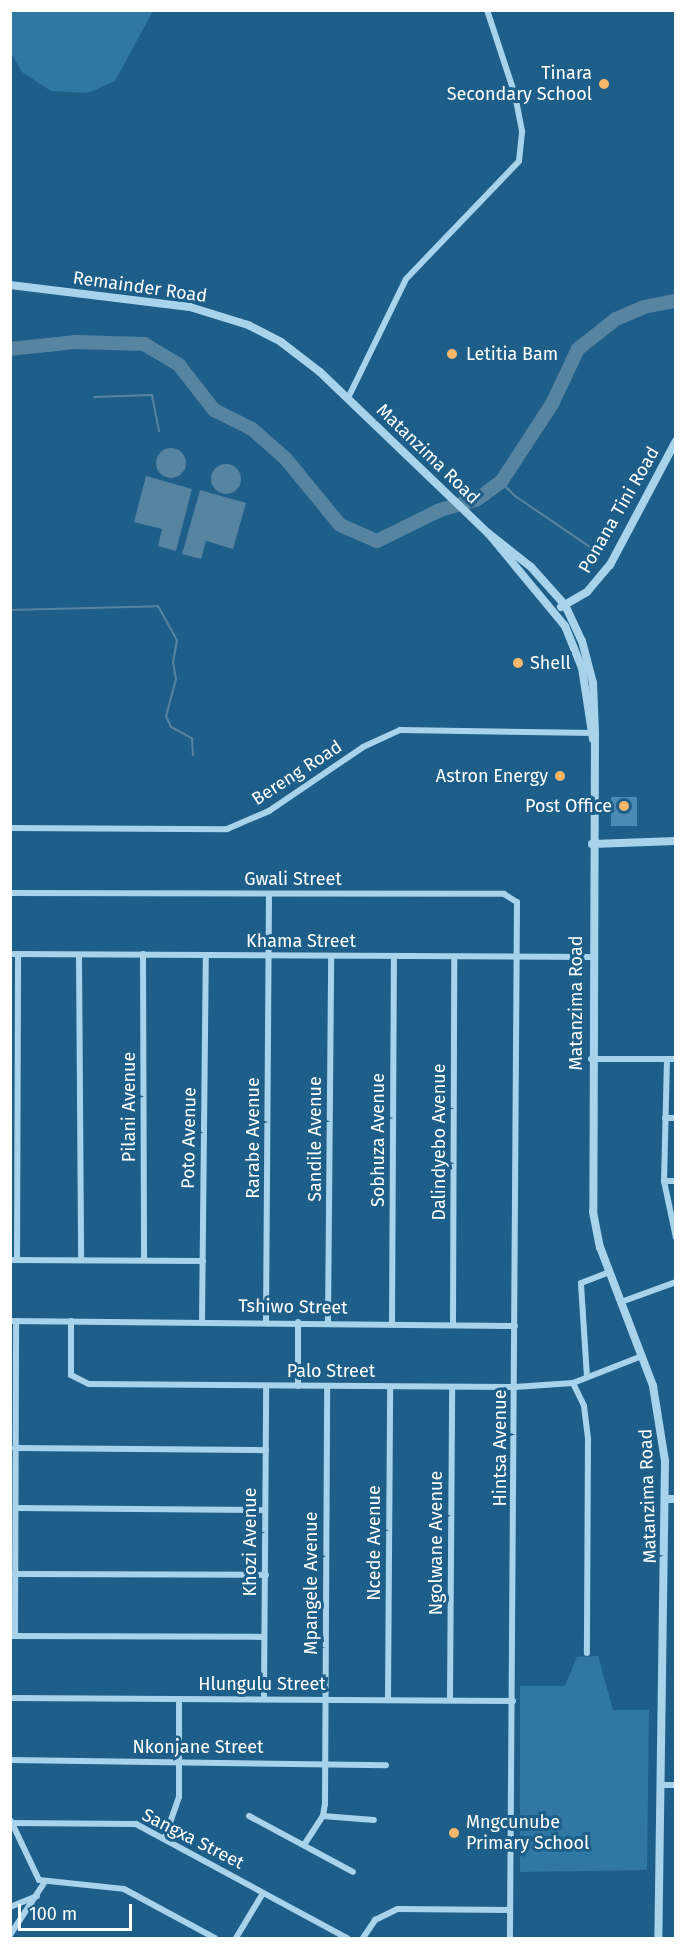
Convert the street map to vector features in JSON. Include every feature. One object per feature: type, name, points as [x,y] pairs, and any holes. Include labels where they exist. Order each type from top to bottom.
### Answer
[{"type":"street","points":[[348,398],[406,279],[519,161],[522,131],[515,95],[487,10]]},
{"type":"street","name":"Remainder Road","points":[[10,285],[170,304],[228,317],[281,342],[348,398]]},
{"type":"street","name":"Matanzima Road","points":[[348,398],[473,519],[531,567],[565,606],[590,664],[593,1212],[610,1272],[642,1356],[662,1430],[665,1499],[658,1938]]},
{"type":"street","name":"Ponana Tini Road","points":[[556,609],[587,592],[610,565],[672,454],[675,441]]},
{"type":"street","name":"Matanzima Road","points":[[488,532],[556,609],[582,668],[592,735]]},
{"type":"street","name":"Bereng Road","points":[[10,828],[227,829],[269,811],[363,747],[400,730],[592,735]]},
{"type":"street","points":[[592,844],[675,841]]},
{"type":"street","name":"Gwali Street","points":[[10,892],[509,895],[517,902],[518,958]]},
{"type":"street","name":"Rarabe Avenue","points":[[266,1322],[269,894]]},
{"type":"street","points":[[14,954],[14,1260],[203,1261]]},
{"type":"street","name":"Khama Street","points":[[14,954],[394,956],[454,959],[592,957]]},
{"type":"street","name":"Pilani Avenue","points":[[143,954],[144,1259]]},
{"type":"street","points":[[79,955],[81,1259]]},
{"type":"street","name":"Poto Avenue","points":[[202,1321],[206,956]]},
{"type":"street","name":"Sandile Avenue","points":[[328,1322],[331,956]]},
{"type":"street","name":"Sobhuza Avenue","points":[[392,1324],[394,956]]},
{"type":"street","name":"Hintsa Avenue","points":[[510,1938],[518,958]]},
{"type":"street","name":"Dalindyebo Avenue","points":[[453,1325],[454,959]]},
{"type":"street","points":[[591,1059],[675,1059]]},
{"type":"street","points":[[667,1059],[664,1181],[675,1238]]},
{"type":"street","points":[[665,1118],[675,1118]]},
{"type":"street","points":[[664,1181],[675,1181]]},
{"type":"street","points":[[587,1377],[580,1283],[610,1272]]},
{"type":"street","points":[[621,1302],[675,1282]]},
{"type":"street","points":[[13,1321],[12,1378],[15,1448],[13,1636],[263,1637]]},
{"type":"street","name":"Tshiwo Street","points":[[13,1321],[328,1322],[514,1326]]},
{"type":"street","name":"Palo Street","points":[[71,1321],[69,1371],[77,1382],[266,1386],[515,1387],[573,1383],[642,1356]]},
{"type":"street","points":[[298,1322],[298,1386]]},
{"type":"street","points":[[573,1383],[586,1416],[588,1440],[587,1653]]},
{"type":"street","name":"Khozi Avenue","points":[[264,1698],[266,1386]]},
{"type":"street","name":"Mpangele Avenue","points":[[323,1816],[326,1698],[327,1386]]},
{"type":"street","name":"Ncede Avenue","points":[[388,1699],[390,1387]]},
{"type":"street","name":"Ngolwane Avenue","points":[[450,1699],[452,1387]]},
{"type":"street","points":[[15,1448],[266,1450]]},
{"type":"street","points":[[665,1499],[675,1499]]},
{"type":"street","points":[[15,1508],[265,1510]]},
{"type":"street","points":[[15,1574],[266,1575]]},
{"type":"street","name":"Hlungulu Street","points":[[10,1698],[326,1698],[513,1701]]},
{"type":"street","points":[[165,1837],[178,1807],[181,1762],[179,1699]]},
{"type":"street","name":"Nkonjane Street","points":[[10,1760],[386,1765]]},
{"type":"street","points":[[660,1785],[675,1785]]},
{"type":"street","points":[[249,1816],[353,1872]]},
{"type":"street","points":[[304,1845],[323,1816],[374,1820]]},
{"type":"street","points":[[11,1821],[34,1876],[44,1883],[123,1889],[215,1938]]},
{"type":"street","name":"Sangxa Street","points":[[11,1821],[127,1823],[165,1837],[347,1938]]},
{"type":"street","points":[[10,1935],[44,1883]]},
{"type":"street","points":[[236,1938],[263,1893]]},
{"type":"street","points":[[10,1906],[37,1896]]},
{"type":"street","points":[[363,1938],[375,1920],[398,1909],[510,1910]]},
{"type":"shaded area","points":[[10,11],[153,11],[115,81],[88,93],[51,91],[22,72],[11,53]]},
{"type":"shaded area","points":[[171,448],[181,453],[186,463],[181,473],[171,478],[161,473],[156,463],[161,453]]},
{"type":"shaded area","points":[[226,464],[236,469],[241,479],[236,489],[226,494],[216,489],[211,479],[216,469]]},
{"type":"shaded area","points":[[146,476],[192,489],[176,551],[158,546],[162,529],[134,522]]},
{"type":"shaded area","points":[[200,490],[246,503],[233,549],[206,541],[201,559],[182,554]]},
{"type":"shaded area","points":[[598,1656],[613,1710],[649,1710],[647,1870],[520,1872],[520,1686],[565,1686],[577,1657]]},
{"type":"building","name":"Post Office","points":[[611,797],[637,797],[637,826],[611,826]]},
{"type":"waterway","points":[[10,349],[75,342],[144,344],[179,365],[214,410],[252,429],[286,459],[340,525],[377,541],[440,510],[476,500],[501,482],[552,404],[578,349],[616,319],[644,307],[676,301]]},
{"type":"waterway","points":[[94,397],[152,395],[159,431]]},
{"type":"waterway","points":[[501,482],[515,496],[596,551]]},
{"type":"waterway","points":[[10,610],[158,606],[177,640],[173,662],[176,679],[166,716],[171,727],[192,738],[193,755]]},
{"type":"place","name":"Tinara Secondary School","points":[[604,84]]},
{"type":"place","name":"Letitia Bam","points":[[452,354]]},
{"type":"place","name":"Shell","points":[[518,663]]},
{"type":"place","name":"Astron Energy","points":[[560,776]]},
{"type":"place","name":"Post Office","points":[[624,806]]},
{"type":"place","name":"Mngcunube Primary School","points":[[454,1833]]}]
